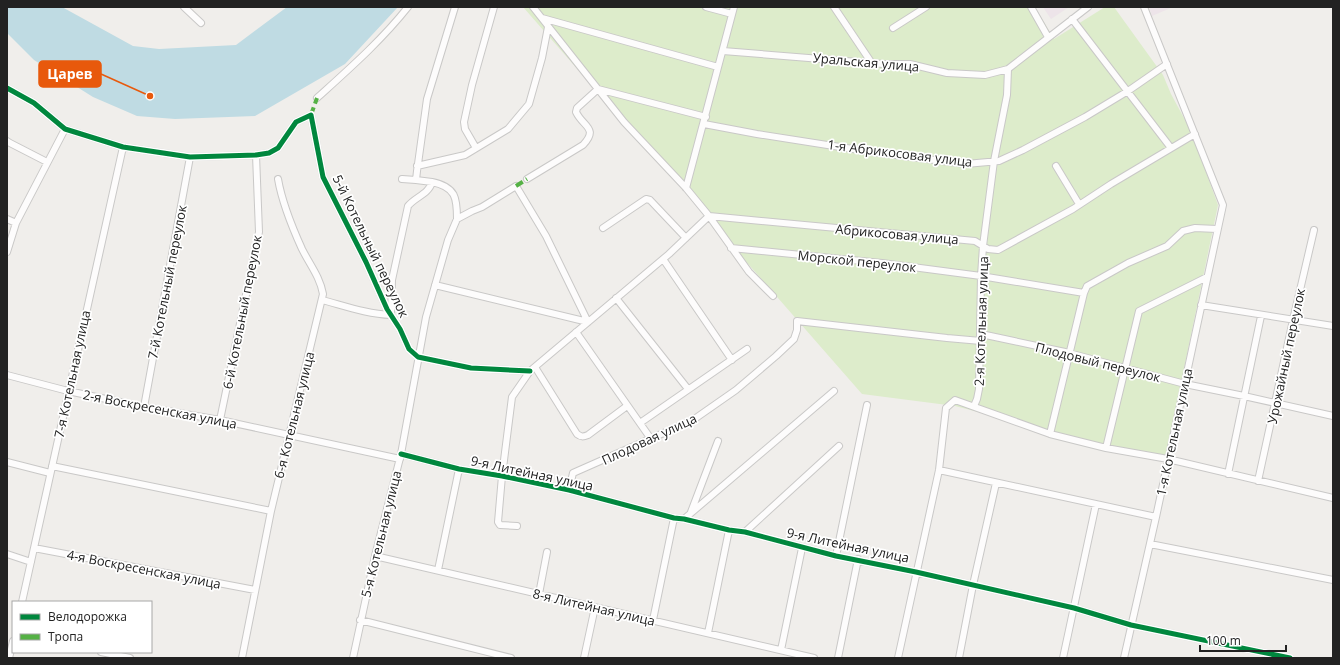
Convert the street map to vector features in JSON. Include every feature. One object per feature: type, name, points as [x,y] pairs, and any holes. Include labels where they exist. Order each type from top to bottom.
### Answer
[{"type":"street","points":[[184,7],[201,23]]},
{"type":"street","points":[[317,98],[362,57],[395,24],[408,7]]},
{"type":"street","points":[[416,180],[427,99],[454,7]]},
{"type":"street","points":[[476,148],[465,129],[464,122],[472,85],[494,7]]},
{"type":"street","points":[[533,7],[624,122],[686,188],[709,216],[749,272],[773,296]]},
{"type":"street","points":[[706,7],[732,14]]},
{"type":"street","points":[[686,188],[734,7]]},
{"type":"street","points":[[834,7],[871,62]]},
{"type":"street","points":[[894,28],[926,7]]},
{"type":"street","points":[[1031,7],[1048,37]]},
{"type":"street","points":[[1008,69],[1088,7]]},
{"type":"street","points":[[1144,7],[1195,134]]},
{"type":"street","points":[[542,18],[718,67]]},
{"type":"street","points":[[1072,19],[1171,148]]},
{"type":"street","points":[[417,166],[465,155],[508,128],[528,104],[542,58],[548,27]]},
{"type":"street","name":"Уральская улица","points":[[722,51],[884,64],[910,64],[947,73],[985,75],[1008,69]]},
{"type":"street","name":"1-я Абрикосовая улица","points":[[704,124],[872,152],[966,164],[994,162],[1023,150],[1085,117],[1128,91],[1167,64]]},
{"type":"street","name":"2-я Котельная улица","points":[[898,658],[939,470],[946,408],[955,400],[974,406],[979,389],[983,246],[994,162],[1006,95],[1008,69]]},
{"type":"street","points":[[7,88],[34,103],[65,129],[123,147],[190,157],[256,155]]},
{"type":"street","points":[[598,89],[706,117]]},
{"type":"street","points":[[527,179],[583,145],[588,139],[590,130],[576,112],[578,108],[598,89]]},
{"type":"street","name":"5-й Котельный переулок","points":[[256,155],[269,153],[278,148],[296,122],[311,115],[323,177],[391,315],[400,329],[409,349],[418,357]]},
{"type":"street","points":[[7,252],[16,224],[46,162],[65,129]]},
{"type":"street","name":"Абрикосовая улица","points":[[709,216],[976,241],[992,250],[998,250],[1073,209],[1195,134]]},
{"type":"street","name":"1-я Котельная улица","points":[[1124,658],[1223,205],[1195,134]]},
{"type":"street","points":[[7,141],[46,162]]},
{"type":"street","name":"7-я Котельная улица","points":[[22,601],[123,147]]},
{"type":"street","name":"6-й Котельный переулок","points":[[220,420],[258,240],[256,155]]},
{"type":"street","name":"7-й Котельный переулок","points":[[144,407],[190,157]]},
{"type":"street","points":[[1056,166],[1079,204]]},
{"type":"street","name":"6-я Котельная улица","points":[[242,658],[271,511],[323,294],[320,282],[298,240],[280,193],[278,179]]},
{"type":"street","points":[[402,179],[432,182],[446,186],[452,192],[457,204],[457,219],[482,207],[516,186],[546,236],[588,322]]},
{"type":"street","points":[[322,300],[377,314],[391,315],[392,280],[408,206],[431,187],[432,182]]},
{"type":"street","points":[[603,228],[646,199],[650,200],[686,238]]},
{"type":"street","points":[[517,526],[500,525],[498,522],[512,397],[532,369],[663,259],[709,216]]},
{"type":"street","name":"5-я Котельная улица","points":[[353,658],[360,620],[400,457],[426,317],[448,240],[457,219]]},
{"type":"street","points":[[7,220],[16,224]]},
{"type":"street","points":[[1050,434],[1084,293],[1087,286],[1128,263],[1167,246],[1183,231],[1195,228],[1218,229]]},
{"type":"street","name":"Урожайный переулок","points":[[1258,481],[1292,320],[1314,230]]},
{"type":"street","name":"Морской переулок","points":[[731,248],[882,263],[982,276],[1084,293]]},
{"type":"street","points":[[663,259],[732,360]]},
{"type":"street","points":[[1106,448],[1140,311],[1207,277]]},
{"type":"street","points":[[435,285],[588,322]]},
{"type":"street","points":[[616,298],[688,389]]},
{"type":"street","points":[[1201,305],[1261,316],[1333,326]]},
{"type":"street","points":[[1228,474],[1261,316]]},
{"type":"street","name":"Плодовый переулок","points":[[797,321],[947,338],[981,338],[1069,353],[1185,384],[1333,416]]},
{"type":"street","name":"Плодовая улица","points":[[568,490],[573,474],[693,420],[736,390],[794,339],[797,330],[797,321]]},
{"type":"street","points":[[576,332],[651,439]]},
{"type":"street","points":[[640,423],[747,349]]},
{"type":"street","points":[[418,357],[471,368],[532,369]]},
{"type":"street","points":[[532,369],[577,434],[580,436],[588,435],[627,406]]},
{"type":"street","name":"2-я Воскресенская улица","points":[[7,375],[68,391],[144,407],[220,420],[290,436],[400,457]]},
{"type":"street","points":[[684,519],[834,391]]},
{"type":"street","points":[[836,556],[867,405]]},
{"type":"street","points":[[974,406],[1050,434],[1106,448],[1168,459],[1333,498]]},
{"type":"street","points":[[690,513],[718,441]]},
{"type":"street","points":[[745,532],[840,446]]},
{"type":"street","name":"9-я Литейная улица","points":[[400,457],[568,490],[674,518],[745,532],[836,556],[858,559],[1074,608],[1131,625],[1290,658]]},
{"type":"street","points":[[7,462],[50,473]]},
{"type":"street","points":[[52,466],[271,511]]},
{"type":"street","points":[[438,570],[459,469]]},
{"type":"street","points":[[939,470],[1156,517]]},
{"type":"street","points":[[959,658],[973,585],[996,483]]},
{"type":"street","points":[[1064,658],[1096,504]]},
{"type":"street","points":[[653,620],[674,518]]},
{"type":"street","points":[[708,633],[729,530]]},
{"type":"street","points":[[1150,544],[1333,580]]},
{"type":"street","name":"4-я Воскресенская улица","points":[[34,548],[255,590]]},
{"type":"street","points":[[781,650],[802,548]]},
{"type":"street","points":[[539,594],[547,552]]},
{"type":"street","points":[[7,554],[30,562]]},
{"type":"street","name":"8-я Литейная улица","points":[[375,556],[814,658]]},
{"type":"street","points":[[838,658],[858,559]]},
{"type":"street","points":[[584,658],[595,607]]},
{"type":"street","points":[[360,620],[511,658]]},
{"type":"street","points":[[9,658],[12,645]]},
{"type":"street","points":[[105,653],[130,658]]},
{"type":"shaded area","points":[[1043,7],[1069,7],[1051,19]]},
{"type":"shaded area","points":[[1149,7],[1173,7],[1152,16]]},
{"type":"green space","points":[[523,7],[1035,7],[1054,39],[1105,7],[1114,7],[1163,75],[1171,94],[1191,131],[1218,205],[1165,460],[955,406],[862,394]]},
{"type":"water","points":[[7,7],[62,7],[133,46],[159,49],[236,45],[287,7],[398,7],[345,64],[255,116],[175,119],[137,116],[93,97],[34,60],[7,33]]},
{"type":"marked path","points":[[311,115],[317,98]]},
{"type":"marked path","points":[[516,186],[527,179]]},
{"type":"cycle path","points":[[7,88],[34,103],[65,129],[123,147],[190,157],[256,155],[269,153],[278,148],[296,122],[311,115],[323,177],[366,262],[387,309],[400,329],[409,349],[418,357],[471,368],[530,371]]},
{"type":"cycle path","points":[[401,454],[459,469],[569,490],[674,518],[745,532],[836,556],[916,572],[1074,608],[1131,625],[1290,658]]},
{"type":"place","name":"Царев","points":[[150,96]]}]
